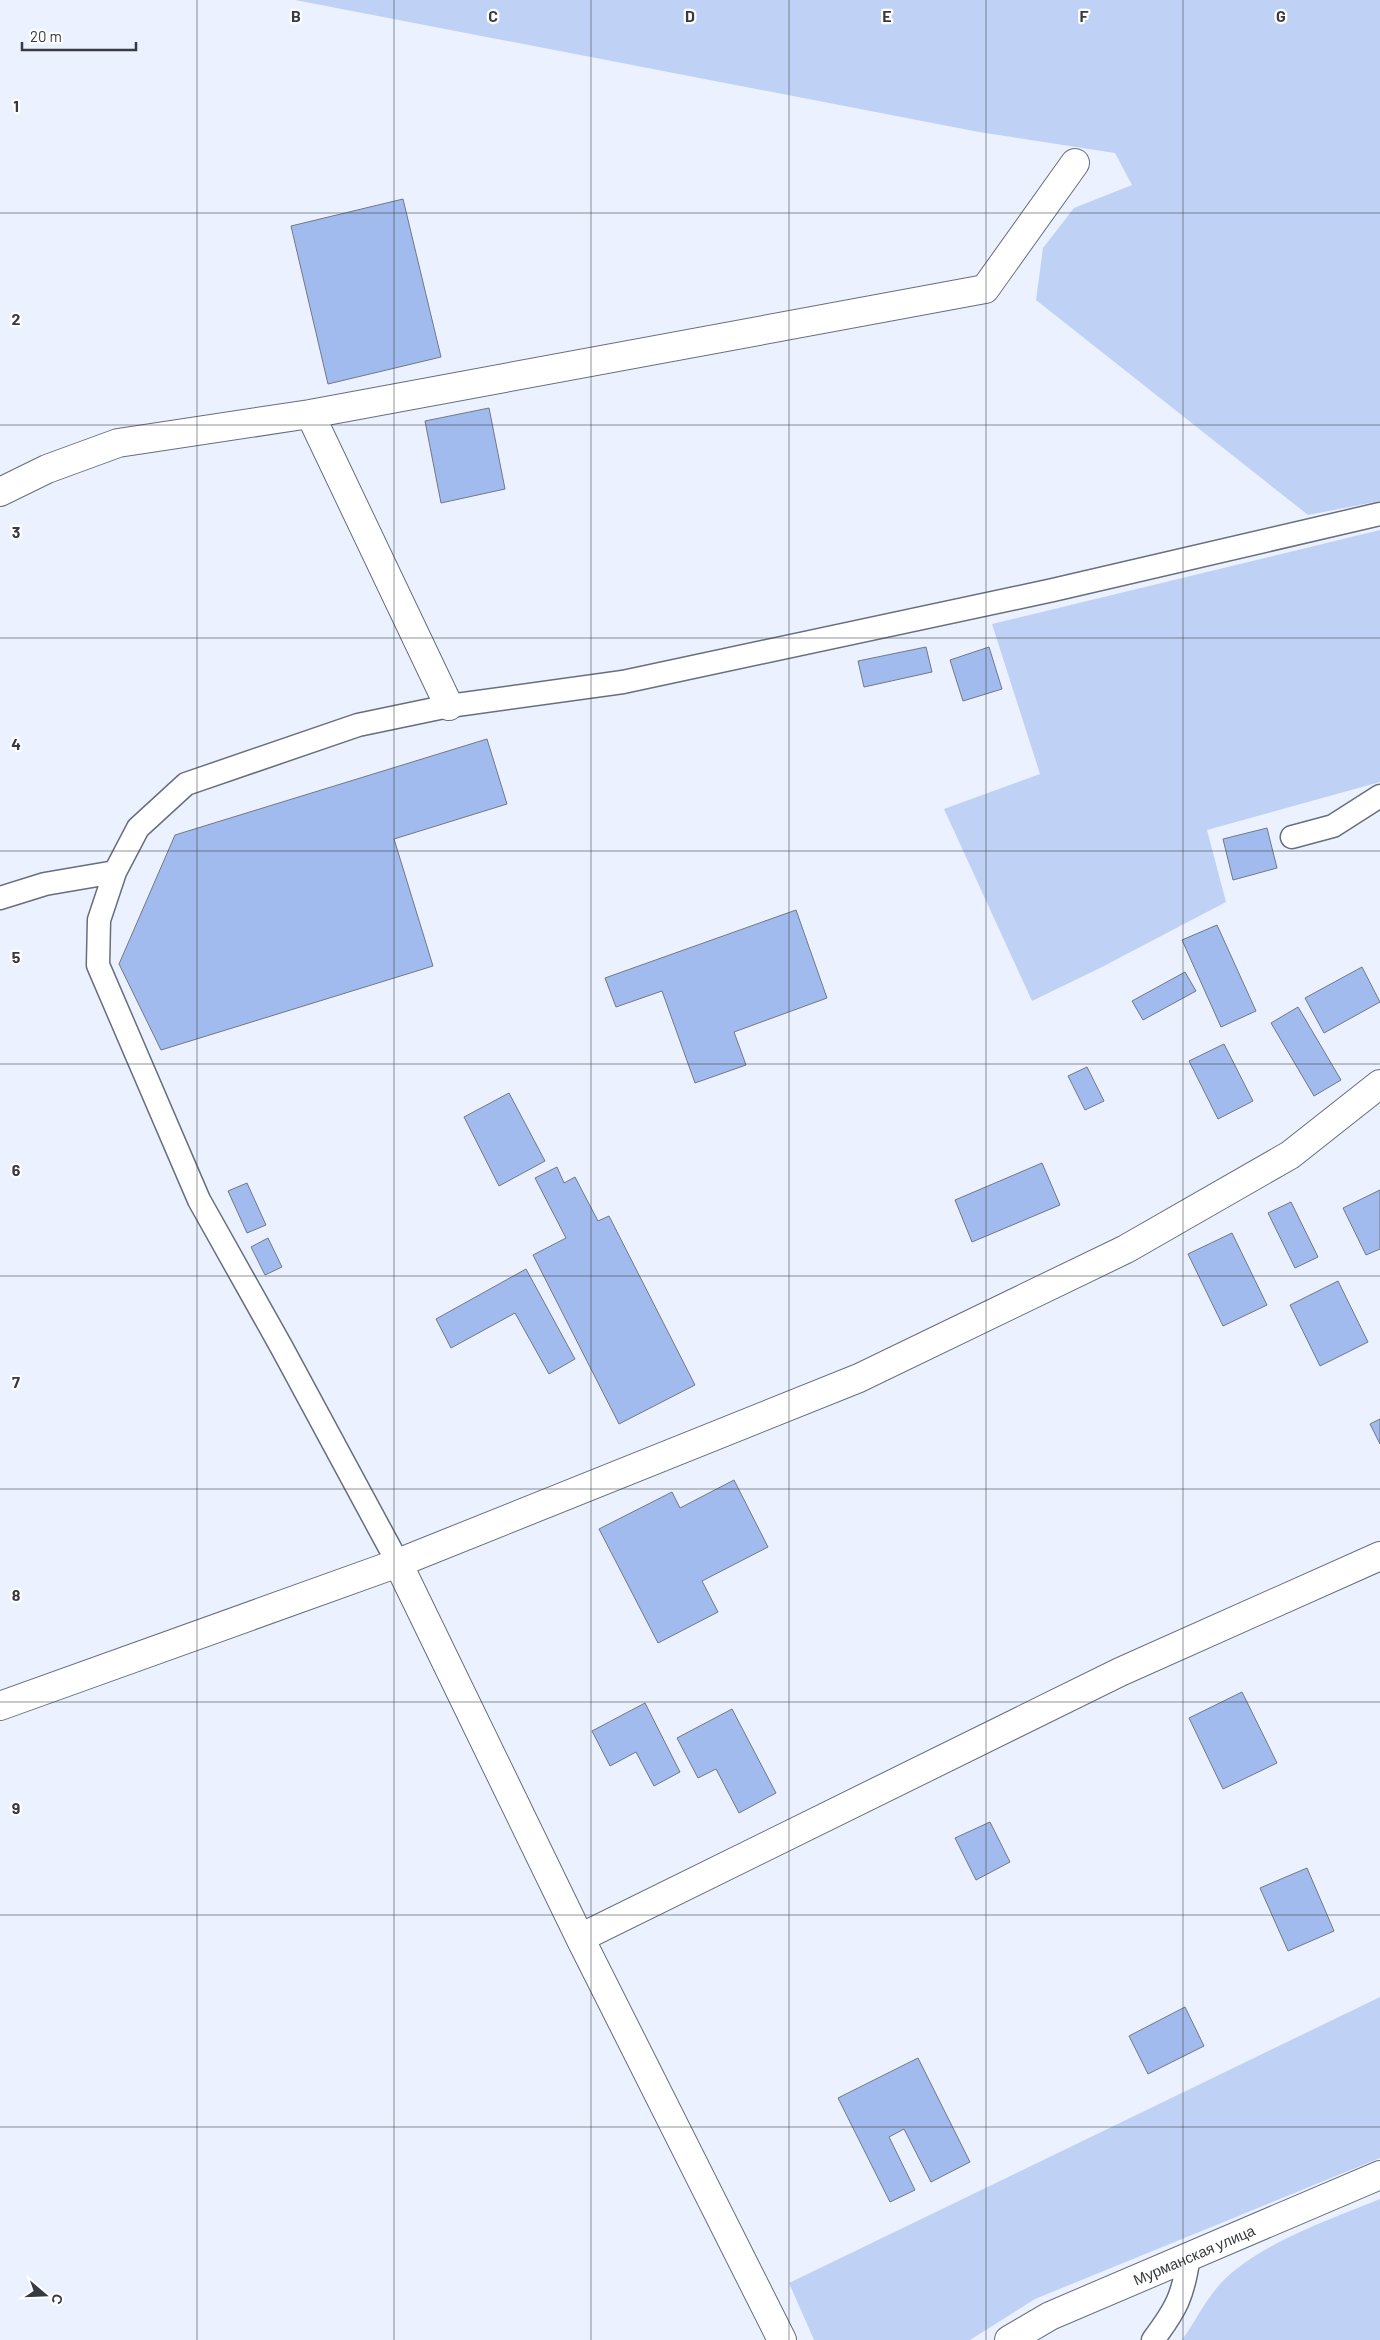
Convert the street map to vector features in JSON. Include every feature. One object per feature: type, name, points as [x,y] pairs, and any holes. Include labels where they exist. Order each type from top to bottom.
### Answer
[{"type":"street","points":[[0,492],[47,470],[118,442],[310,414],[985,289],[1075,164]]},
{"type":"street","points":[[310,414],[449,706]]},
{"type":"street","points":[[0,1706],[398,1563],[859,1378],[1126,1249],[1290,1155],[1380,1084]]},
{"type":"street","points":[[580,1938],[1120,1672],[1380,1556]]},
{"type":"street","points":[[398,1563],[580,1938],[782,2340]]},
{"type":"street","name":"Мурманская улица","points":[[1009,2340],[1050,2316],[1380,2175]]},
{"type":"lane","points":[[398,1563],[282,1348],[199,1200],[98,965],[99,920],[115,872],[138,828],[186,784],[358,725],[449,706],[623,682],[1053,590],[1380,514]]},
{"type":"lane","points":[[1292,837],[1333,826],[1380,796]]},
{"type":"lane","points":[[0,898],[45,884],[115,872]]},
{"type":"lane","points":[[1154,2340],[1172,2315],[1184,2289],[1189,2256]]},
{"type":"shaded area","points":[[295,0],[1380,0],[1380,501],[1308,515],[1036,300],[1043,248],[1074,208],[1132,185],[1115,153],[979,132]]},
{"type":"shaded area","points":[[1380,530],[1380,782],[1207,830],[1226,902],[1102,967],[1032,1001],[944,809],[1040,774],[992,624]]},
{"type":"shaded area","points":[[1380,1997],[1380,2158],[1035,2299],[970,2340],[814,2340],[789,2283]]},
{"type":"shaded area","points":[[1380,2199],[1380,2340],[1182,2340],[1205,2303],[1221,2283],[1236,2269],[1255,2256],[1296,2234]]},
{"type":"building","points":[[403,199],[441,357],[328,384],[291,226]]},
{"type":"building","points":[[489,408],[505,489],[441,503],[425,421]]},
{"type":"building","points":[[926,647],[932,672],[864,687],[858,661]]},
{"type":"building","points":[[989,647],[1002,689],[963,701],[950,660]]},
{"type":"building","points":[[487,739],[507,804],[394,839],[433,966],[161,1050],[119,964],[175,835]]},
{"type":"building","points":[[1267,828],[1277,868],[1233,880],[1223,839]]},
{"type":"building","points":[[796,910],[827,998],[734,1032],[746,1065],[695,1083],[662,991],[616,1007],[605,978]]},
{"type":"building","points":[[1217,925],[1256,1011],[1221,1027],[1182,940]]},
{"type":"building","points":[[1362,967],[1380,1002],[1324,1033],[1305,998]]},
{"type":"building","points":[[1185,972],[1196,991],[1143,1020],[1132,1001]]},
{"type":"building","points":[[1298,1007],[1341,1080],[1314,1096],[1271,1023]]},
{"type":"building","points":[[1224,1044],[1253,1101],[1218,1119],[1189,1061]]},
{"type":"building","points":[[1087,1067],[1104,1101],[1085,1110],[1068,1076]]},
{"type":"building","points":[[509,1093],[545,1161],[499,1186],[464,1117]]},
{"type":"building","points":[[1042,1163],[1060,1205],[972,1242],[955,1200]]},
{"type":"building","points":[[557,1167],[564,1183],[575,1177],[598,1221],[609,1216],[695,1385],[619,1424],[533,1255],[566,1238],[535,1178]]},
{"type":"building","points":[[247,1183],[266,1225],[247,1233],[228,1191]]},
{"type":"building","points":[[1380,1190],[1380,1249],[1366,1255],[1343,1208]]},
{"type":"building","points":[[1291,1202],[1318,1257],[1295,1268],[1268,1213]]},
{"type":"building","points":[[1232,1233],[1267,1305],[1223,1326],[1188,1254]]},
{"type":"building","points":[[268,1238],[282,1267],[265,1275],[251,1247]]},
{"type":"building","points":[[526,1269],[575,1359],[549,1374],[515,1313],[451,1348],[436,1319]]},
{"type":"building","points":[[1338,1281],[1368,1342],[1320,1366],[1290,1305]]},
{"type":"building","points":[[1380,1419],[1380,1444],[1370,1424]]},
{"type":"building","points":[[734,1480],[768,1547],[702,1581],[718,1612],[658,1643],[599,1529],[672,1492],[680,1508]]},
{"type":"building","points":[[1242,1692],[1277,1763],[1223,1789],[1189,1718]]},
{"type":"building","points":[[645,1703],[680,1772],[654,1786],[636,1752],[610,1766],[592,1731]]},
{"type":"building","points":[[732,1709],[776,1793],[739,1813],[716,1769],[698,1778],[677,1738]]},
{"type":"building","points":[[990,1822],[1010,1862],[976,1880],[955,1838]]},
{"type":"building","points":[[1307,1868],[1334,1931],[1288,1951],[1260,1888]]},
{"type":"building","points":[[1185,2007],[1204,2046],[1148,2074],[1129,2036]]},
{"type":"building","points":[[918,2058],[970,2162],[931,2182],[904,2129],[889,2137],[915,2190],[890,2202],[838,2098]]}]
